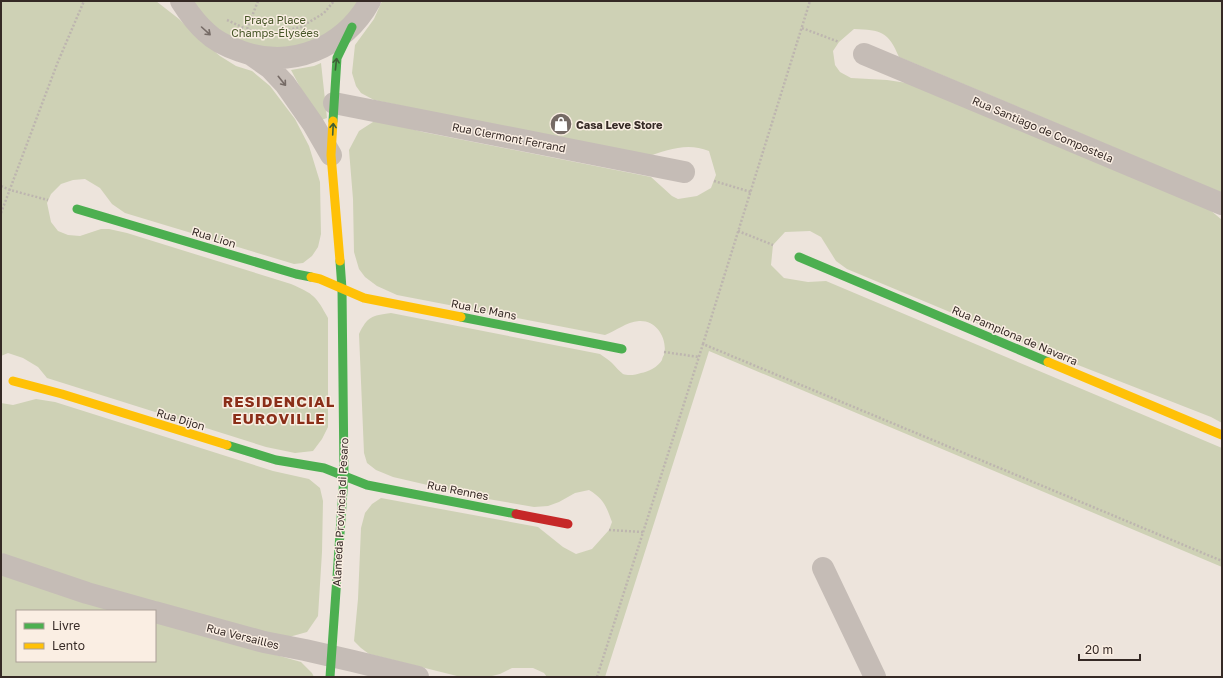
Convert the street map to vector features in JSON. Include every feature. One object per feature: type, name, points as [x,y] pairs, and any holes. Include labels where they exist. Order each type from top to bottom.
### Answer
[{"type":"street","points":[[181,5],[208,34],[228,47],[253,56],[280,58],[303,55],[329,44],[352,27],[365,11],[370,1]]},
{"type":"street","name":"Alameda Provincia di Pesaro","points":[[331,666],[344,476],[342,289],[331,155],[337,58],[352,27]]},
{"type":"street","name":"Rua Santiago de Compostela","points":[[864,54],[1222,204]]},
{"type":"street","name":"Alameda Provincia di Pesaro","points":[[253,56],[270,68],[285,84],[313,124],[331,155]]},
{"type":"street","name":"Rua Clermont Ferrand","points":[[334,103],[684,172]]},
{"type":"street","name":"Rua Lion","points":[[78,209],[296,274],[320,279],[342,289]]},
{"type":"street","name":"Rua Pamplona de Navarra","points":[[799,257],[1222,435]]},
{"type":"street","name":"Rua Le Mans","points":[[342,289],[364,298],[622,349]]},
{"type":"street","name":"Rua Dijon","points":[[12,381],[62,394],[276,460],[324,468],[344,476]]},
{"type":"street","name":"Rua Rennes","points":[[344,476],[367,485],[568,524]]},
{"type":"street","points":[[1,564],[87,593],[147,610]]},
{"type":"street","points":[[823,568],[875,677]]},
{"type":"street","name":"Rua Versailles","points":[[156,612],[264,642],[305,650],[331,666],[418,677]]},
{"type":"path","points":[[1,213],[58,64],[84,1]]},
{"type":"path","points":[[247,30],[258,1]]},
{"type":"path","points":[[224,18],[247,30],[274,33],[301,27],[324,13],[334,1]]},
{"type":"path","points":[[597,677],[810,1]]},
{"type":"path","points":[[802,28],[839,42]]},
{"type":"path","points":[[714,181],[751,192]]},
{"type":"path","points":[[1,186],[10,190],[48,200]]},
{"type":"path","points":[[738,231],[773,245]]},
{"type":"path","points":[[703,344],[1222,561]]},
{"type":"path","points":[[664,352],[699,357]]},
{"type":"path","points":[[609,530],[643,532]]},
{"type":"green space","points":[[1,1],[156,1],[179,19],[220,56],[236,66],[252,71],[270,86],[295,119],[309,146],[320,182],[321,234],[318,247],[312,256],[303,263],[294,264],[125,213],[112,204],[100,188],[85,179],[73,180],[61,184],[51,194],[47,203],[51,222],[58,231],[68,235],[80,236],[101,229],[109,229],[127,233],[291,284],[314,296],[328,318],[328,427],[322,439],[313,451],[295,453],[266,447],[47,378],[38,367],[23,358],[8,353],[1,356]]},
{"type":"green space","name":"Praça Place Champs-Élysées","points":[[192,1],[358,1],[349,16],[330,32],[304,45],[274,49],[251,46],[227,36],[207,21]]},
{"type":"green space","points":[[382,1],[1222,1],[1222,193],[899,57],[895,48],[887,37],[877,31],[854,29],[839,42],[833,51],[835,65],[840,72],[851,78],[887,80],[907,83],[1209,209],[1222,220],[1222,423],[1211,417],[1055,356],[847,269],[836,261],[821,237],[810,231],[785,232],[773,245],[771,265],[784,278],[808,282],[826,281],[1222,448],[1222,567],[709,351],[605,677],[547,677],[544,673],[533,668],[512,668],[500,674],[488,677],[457,676],[369,654],[354,641],[358,599],[361,528],[365,513],[372,504],[381,498],[538,527],[563,547],[576,554],[592,549],[609,530],[612,522],[604,503],[589,490],[575,493],[548,506],[534,507],[488,499],[393,477],[376,470],[367,463],[364,453],[359,334],[368,320],[374,316],[391,313],[600,354],[623,374],[627,375],[634,375],[655,367],[662,360],[665,349],[663,337],[660,332],[656,327],[645,322],[639,321],[630,323],[605,335],[397,295],[377,286],[365,277],[359,269],[354,252],[353,199],[349,150],[359,131],[373,122],[386,122],[423,132],[651,177],[672,196],[678,199],[697,196],[711,188],[716,175],[709,151],[701,148],[677,148],[646,157],[374,100],[361,93],[356,86],[352,73],[355,45],[374,19]]},
{"type":"green space","points":[[321,63],[327,118],[318,121],[291,70],[314,66]]},
{"type":"green space","points":[[36,399],[55,402],[273,471],[309,479],[320,488],[323,501],[322,552],[318,616],[307,632],[289,637],[262,633],[87,584],[1,553],[1,403],[13,405]]},
{"type":"green space","points":[[1,573],[118,610],[16,610],[16,662],[156,662],[156,621],[301,662],[314,677],[1,677]]},
{"type":"traffic: fast","points":[[333,121],[337,58],[352,27]]},
{"type":"traffic: fast","points":[[77,209],[296,274],[311,277]]},
{"type":"traffic: fast","points":[[799,257],[1048,362]]},
{"type":"traffic: fast","points":[[330,677],[344,476],[342,289],[340,261]]},
{"type":"traffic: fast","points":[[461,317],[622,349]]},
{"type":"traffic: fast","points":[[227,445],[276,460],[324,468],[367,485],[516,514]]},
{"type":"traffic: slow","points":[[333,121],[331,155],[340,261]]},
{"type":"traffic: slow","points":[[311,277],[320,279],[364,298],[461,317]]},
{"type":"traffic: slow","points":[[1048,362],[1222,435]]},
{"type":"traffic: slow","points":[[13,381],[62,394],[227,445]]},
{"type":"traffic: jam","points":[[516,514],[568,524]]},
{"type":"place","name":"Casa Leve Store","points":[[561,124]]},
{"type":"district","name":"RESIDENCIAL EUROVILLE","points":[[279,410]]}]
